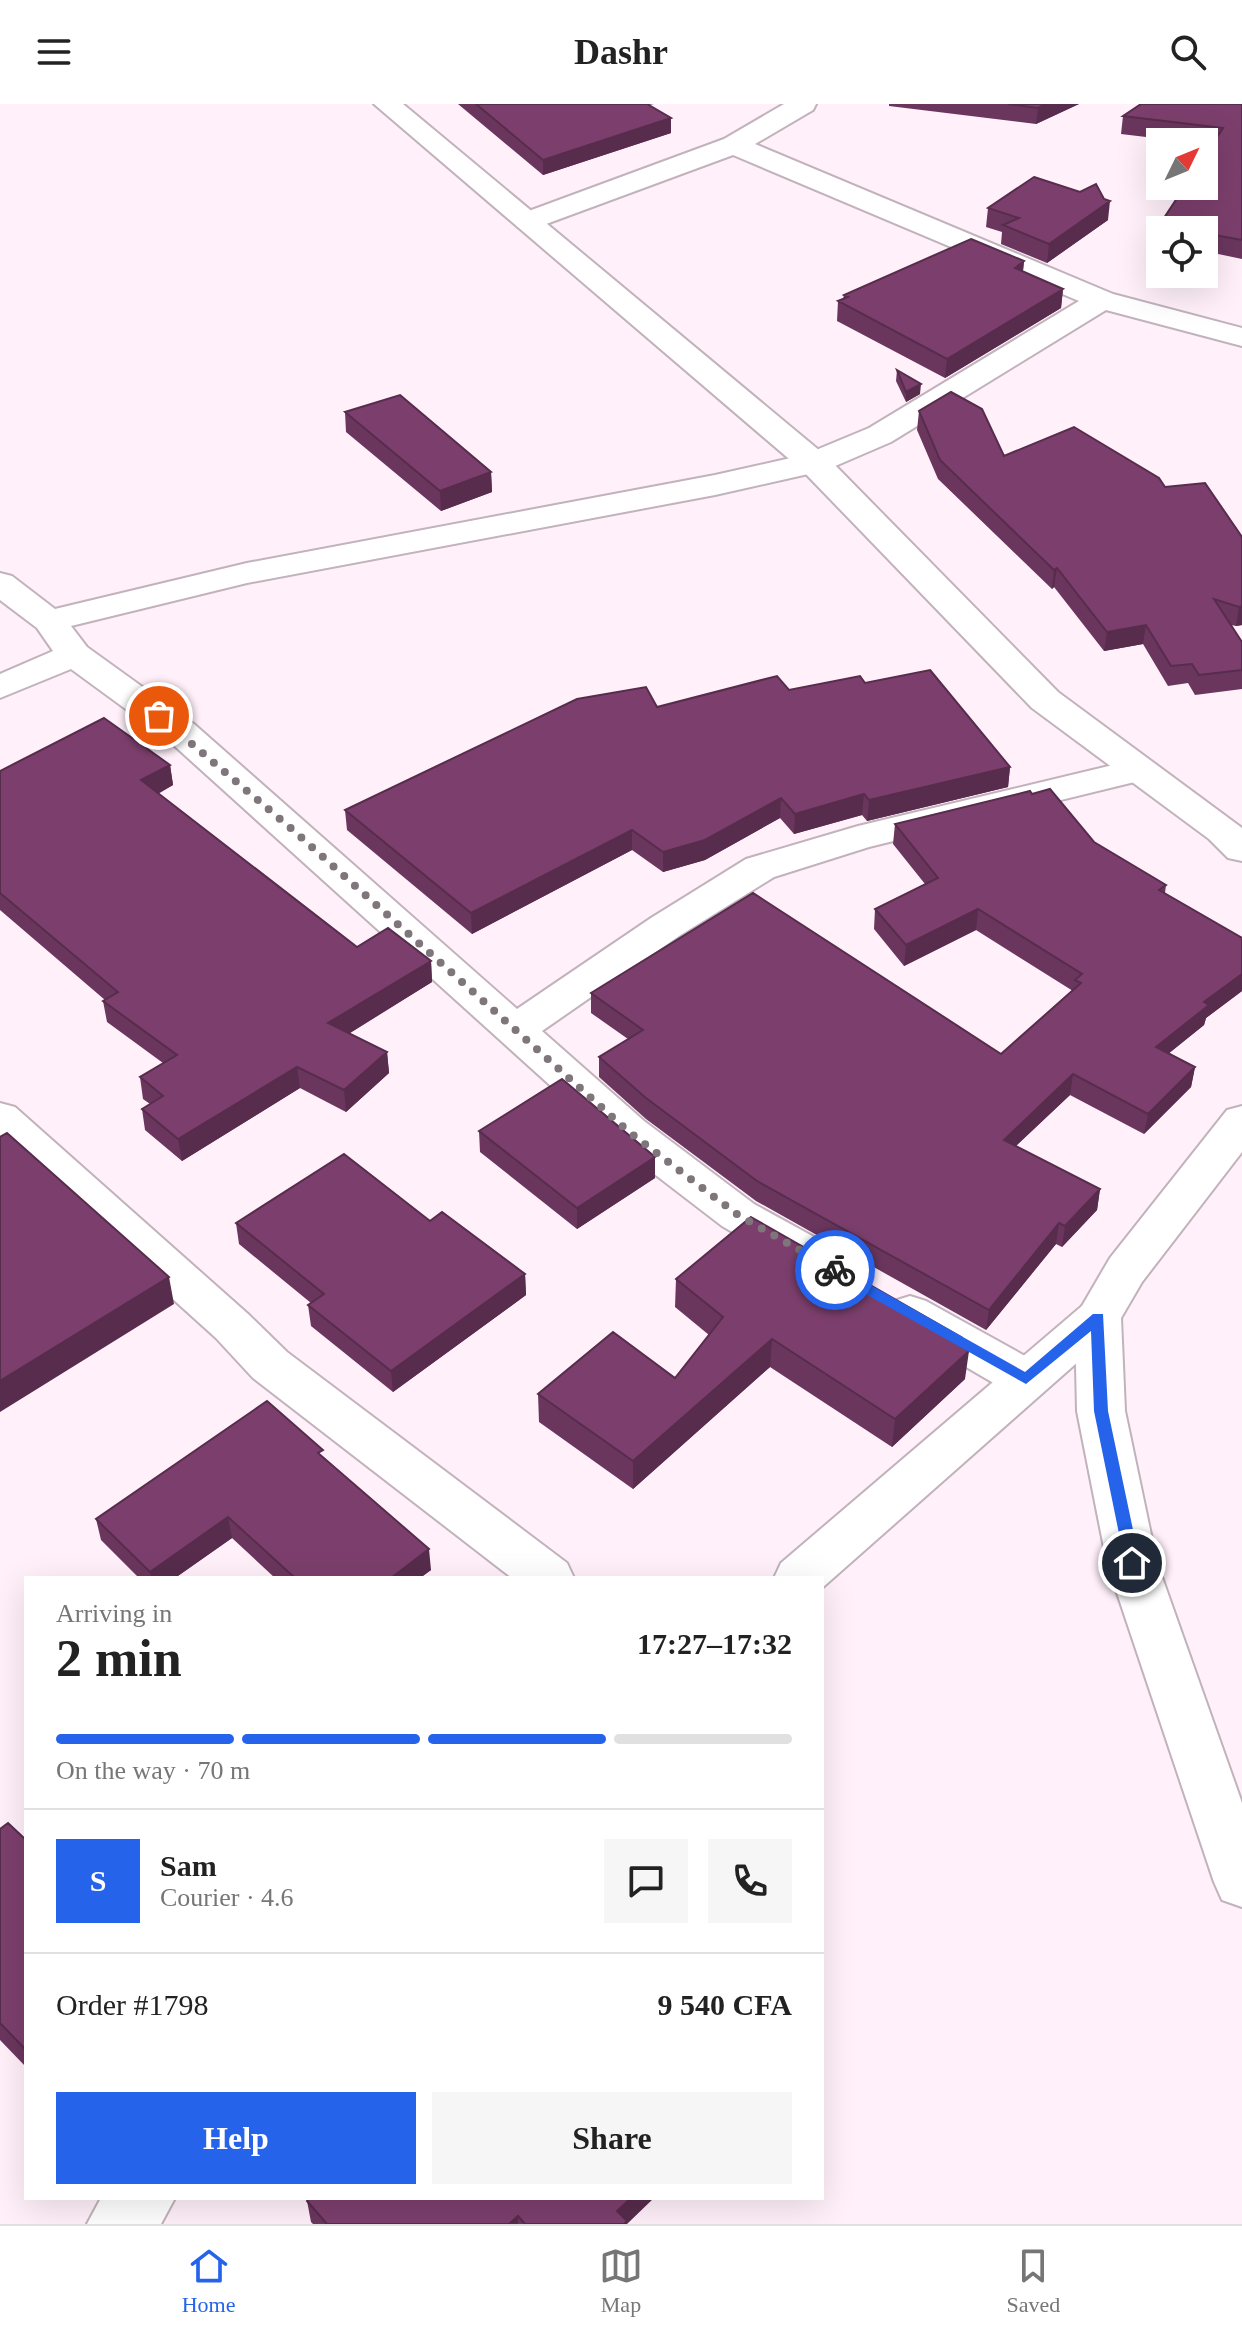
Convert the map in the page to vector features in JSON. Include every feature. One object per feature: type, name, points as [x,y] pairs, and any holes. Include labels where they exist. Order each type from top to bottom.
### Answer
[{"type":"street","points":[[387,104],[814,463],[1045,700],[1223,831],[1242,849]]},
{"type":"street","points":[[528,221],[734,145],[803,104]]},
{"type":"street","points":[[734,145],[1102,300],[1242,337]]},
{"type":"street","points":[[49,621],[247,573],[715,485],[814,463],[880,435],[1102,300]]},
{"type":"street","points":[[0,583],[49,621],[74,655],[181,732],[629,1132],[738,1215],[834,1270]]},
{"type":"street","points":[[0,687],[74,655]]},
{"type":"street","points":[[515,1030],[665,927],[760,868],[858,838],[1138,770]]},
{"type":"street","points":[[0,1118],[232,1326],[270,1365],[546,1576]]},
{"type":"street","points":[[801,1576],[1098,1318],[1126,1270],[1242,1121]]},
{"type":"street","points":[[876,1293],[1026,1379]]},
{"type":"street","points":[[1098,1318],[1101,1411],[1132,1563],[1242,1882]]},
{"type":"street","points":[[118,2224],[143,2200]]},
{"type":"building","points":[[476,104],[647,104],[671,118],[543,160]]},
{"type":"building","points":[[1008,104],[1046,104],[1038,108]]},
{"type":"building","points":[[1141,104],[1242,104],[1242,240],[1218,236],[1218,216],[1165,216],[1176,200],[1218,200],[1218,136],[1223,128],[1123,116]]},
{"type":"building","points":[[1034,177],[1080,192],[1096,184],[1104,199],[1110,201],[1049,244],[1003,225],[1019,218],[988,208]]},
{"type":"building","points":[[971,239],[1024,261],[1015,268],[1063,289],[947,359],[838,301],[848,297],[844,295]]},
{"type":"building","points":[[897,370],[921,384],[906,392]]},
{"type":"building","points":[[951,392],[982,409],[1004,456],[1074,427],[1159,478],[1165,487],[1205,483],[1242,537],[1242,606],[1214,599],[1242,642],[1242,670],[1199,675],[1192,664],[1171,666],[1146,625],[1107,632],[1057,568],[1054,570],[940,460],[919,411]]},
{"type":"building","points":[[400,395],[491,472],[440,491],[345,412]]},
{"type":"building","points":[[930,670],[1010,767],[869,800],[864,794],[795,814],[781,798],[705,840],[663,852],[632,830],[471,913],[345,810],[577,699],[646,687],[657,707],[777,676],[789,690],[860,676],[865,683]]},
{"type":"building","points":[[104,718],[170,765],[141,780],[357,947],[388,928],[431,961],[328,1023],[387,1052],[344,1090],[297,1067],[178,1139],[142,1109],[163,1096],[140,1077],[177,1055],[103,1001],[118,992],[0,893],[0,771]]},
{"type":"building","points":[[1050,789],[1094,842],[1166,885],[1159,890],[1242,938],[1242,974],[1204,1002],[1209,1005],[1156,1047],[1195,1067],[1148,1114],[1073,1074],[1004,1140],[1100,1189],[1065,1226],[1059,1223],[989,1310],[757,1181],[646,1098],[599,1057],[643,1030],[591,993],[753,893],[1001,1054],[1081,983],[1075,980],[1082,974],[978,909],[906,945],[875,909],[938,878],[895,824],[1030,791],[1032,794]]},
{"type":"building","points":[[562,1079],[655,1157],[577,1208],[479,1131]]},
{"type":"building","points":[[7,1133],[169,1277],[0,1381],[0,1137]]},
{"type":"building","points":[[344,1154],[430,1221],[442,1212],[525,1274],[391,1371],[308,1305],[324,1294],[236,1223]]},
{"type":"building","points":[[751,1217],[961,1337],[956,1343],[969,1351],[895,1419],[772,1339],[633,1461],[538,1394],[613,1332],[675,1378],[723,1317],[676,1279]]},
{"type":"building","points":[[267,1401],[323,1450],[318,1453],[429,1549],[394,1576],[293,1576],[228,1517],[150,1572],[96,1519]]},
{"type":"building","points":[[8,1823],[24,1838],[24,2048],[0,2023],[0,1829]]},
{"type":"building","points":[[629,2200],[617,2211],[627,2221],[624,2224],[525,2224],[518,2216],[509,2224],[327,2224],[307,2201]]},
{"type":"way so far","points":[[159,716],[293,830],[629,1132],[738,1215],[835,1270]]},
{"type":"route","points":[[835,1270],[1026,1379],[1098,1318],[1101,1411],[1132,1563]]}]
